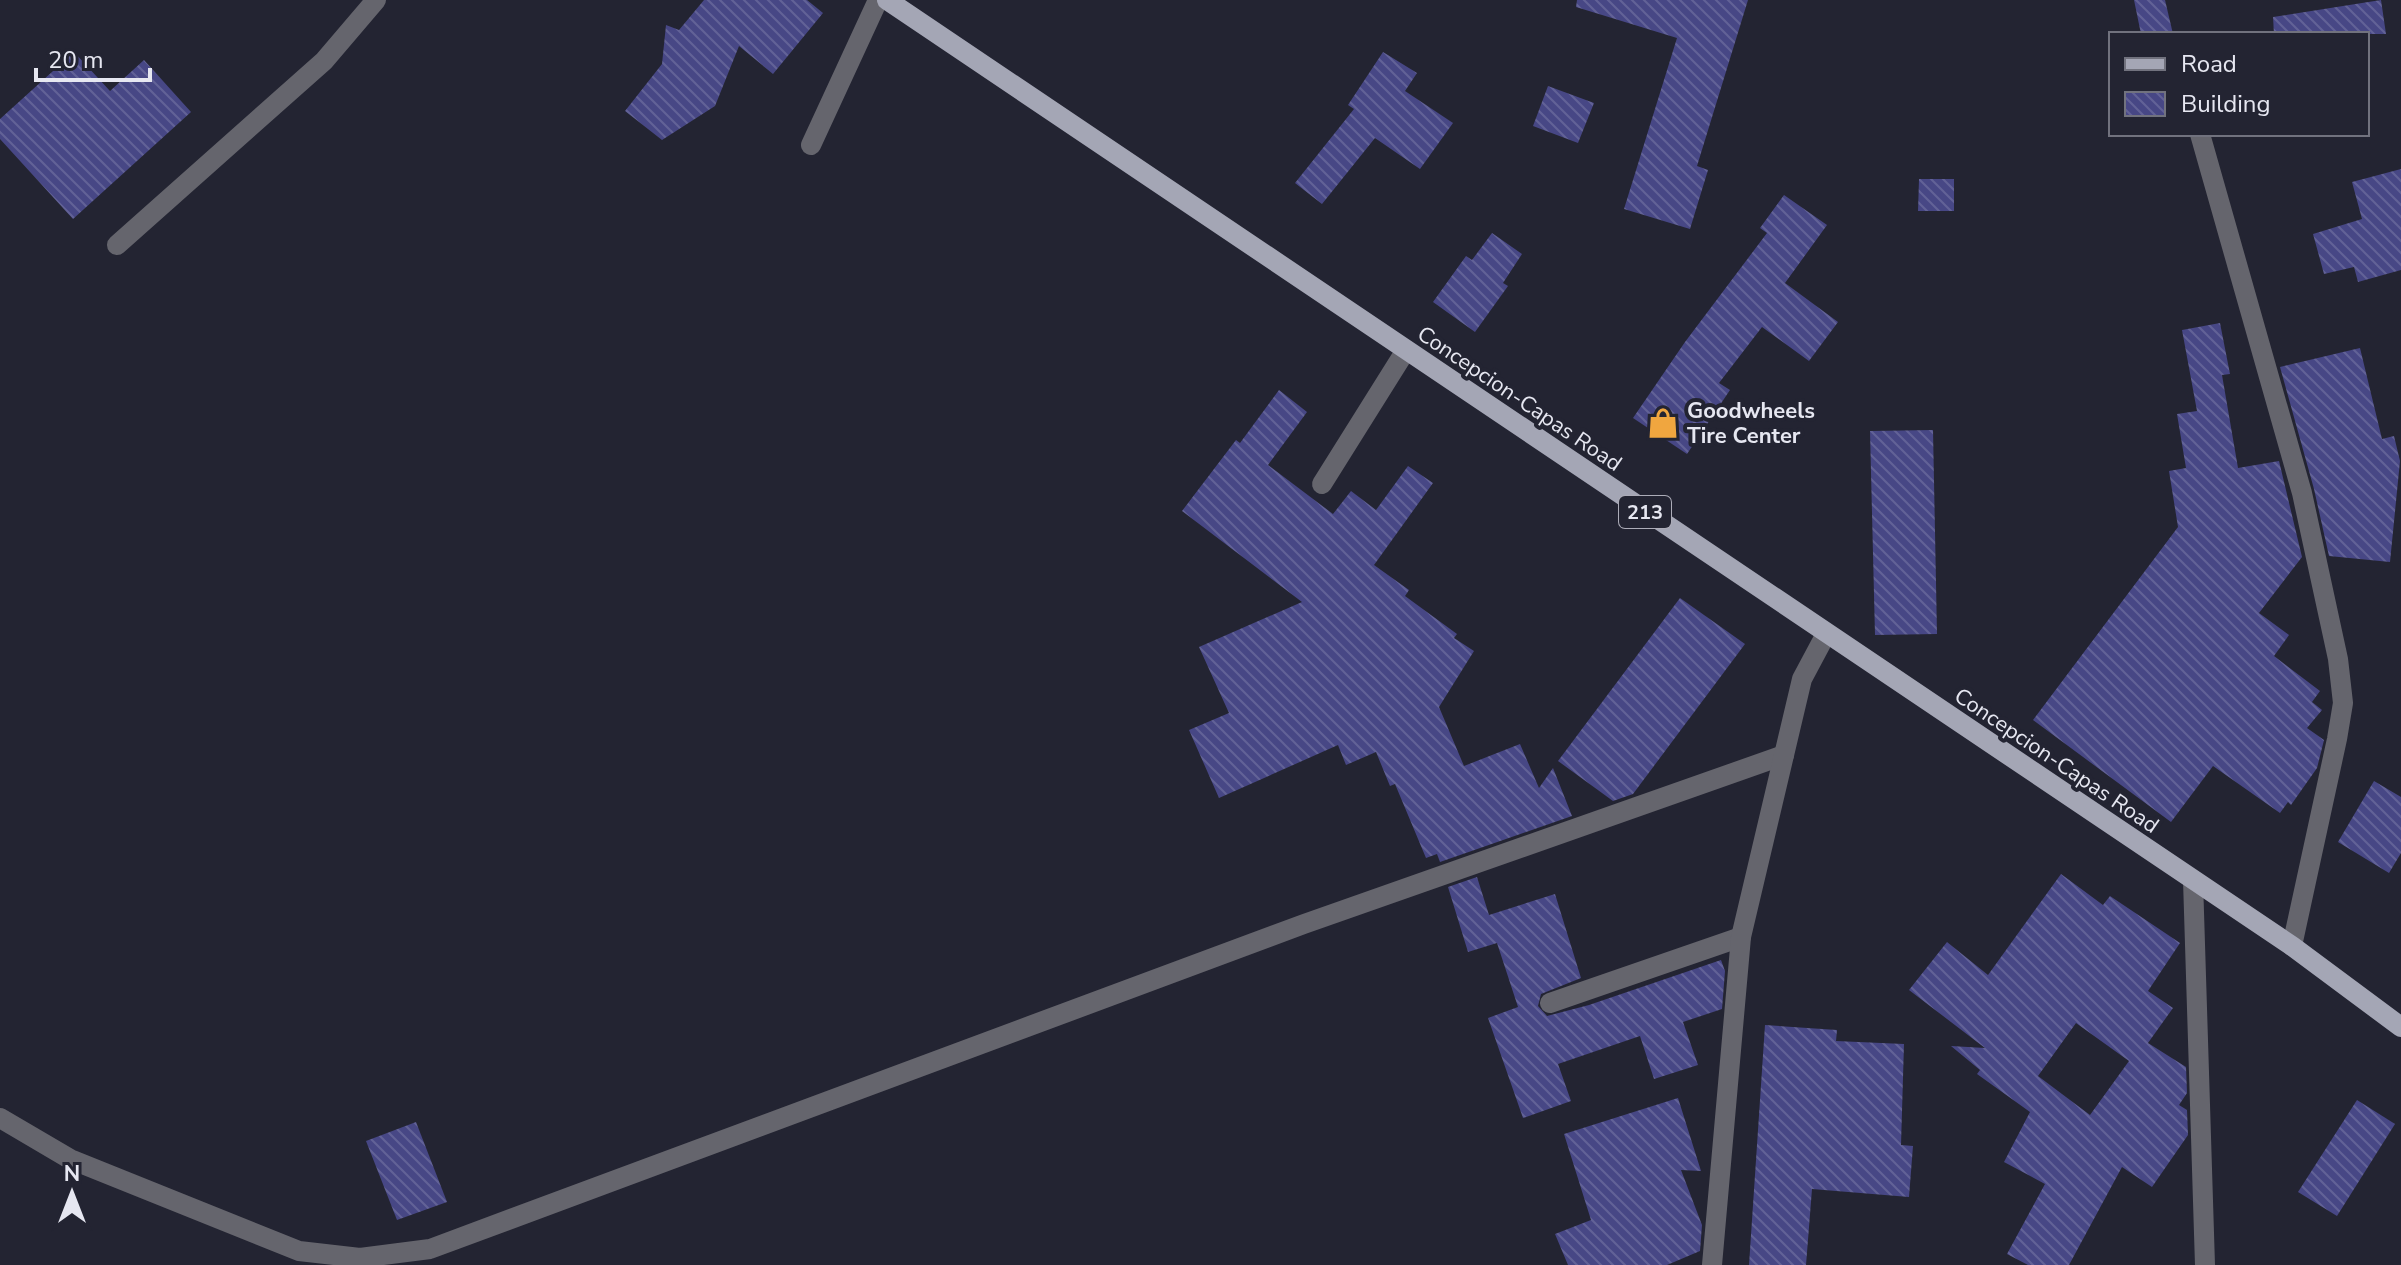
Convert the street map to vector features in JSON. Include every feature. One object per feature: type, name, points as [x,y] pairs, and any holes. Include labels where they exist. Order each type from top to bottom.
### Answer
[{"type":"main road","name":"Concepcion-Capas Road","points":[[887,0],[2292,946],[2401,1027]]},
{"type":"street","points":[[117,245],[324,61],[376,0]]},
{"type":"street","points":[[811,145],[878,0]]},
{"type":"street","points":[[2201,136],[2302,493],[2338,659],[2343,703],[2292,946]]},
{"type":"street","points":[[1322,484],[1406,350]]},
{"type":"street","points":[[1712,1265],[1741,937],[1802,679],[1826,634]]},
{"type":"street","points":[[0,1118],[70,1159],[299,1251],[360,1258],[430,1249],[1304,924],[1784,755]]},
{"type":"street","points":[[2193,880],[2205,1265]]},
{"type":"street","points":[[1550,1003],[1741,937]]},
{"type":"building","points":[[704,0],[807,0],[823,13],[773,74],[739,46],[715,106],[662,140],[625,111],[662,64],[666,25],[679,30]]},
{"type":"building","points":[[1577,0],[1748,0],[1697,166],[1708,170],[1690,229],[1624,209],[1677,38],[1576,7]]},
{"type":"building","points":[[2134,0],[2165,0],[2173,32],[2141,32]]},
{"type":"building","points":[[2381,0],[2386,34],[2274,32],[2273,17]]},
{"type":"building","points":[[74,52],[110,91],[144,60],[191,112],[73,219],[0,139],[0,119]]},
{"type":"building","points":[[1383,52],[1417,73],[1405,91],[1453,123],[1420,169],[1375,138],[1322,204],[1295,183],[1354,109],[1348,105]]},
{"type":"building","points":[[1548,86],[1594,103],[1578,143],[1533,126]]},
{"type":"building","points":[[2401,169],[2401,270],[2358,282],[2354,267],[2324,274],[2313,234],[2362,219],[2352,182]]},
{"type":"building","points":[[1919,179],[1954,179],[1954,211],[1918,211]]},
{"type":"building","points":[[1784,195],[1827,225],[1785,283],[1838,322],[1809,361],[1762,327],[1719,383],[1730,390],[1687,454],[1633,418],[1685,342],[1767,233],[1760,228]]},
{"type":"building","points":[[1492,233],[1522,254],[1503,283],[1508,286],[1475,332],[1433,302],[1466,256],[1472,260]]},
{"type":"building","points":[[2220,323],[2230,374],[2222,375],[2238,468],[2279,461],[2302,557],[2259,613],[2289,635],[2274,656],[2320,691],[2312,702],[2322,710],[2307,728],[2324,740],[2317,768],[2291,805],[2288,802],[2280,813],[2213,766],[2171,822],[2033,720],[2178,527],[2169,471],[2186,468],[2177,414],[2197,411],[2182,330]]},
{"type":"building","points":[[2360,348],[2382,439],[2394,436],[2400,461],[2390,562],[2329,556],[2280,367]]},
{"type":"building","points":[[1279,390],[1307,412],[1268,465],[1333,514],[1351,491],[1376,510],[1408,466],[1433,483],[1374,565],[1409,590],[1405,596],[1457,634],[1454,638],[1474,651],[1439,707],[1464,766],[1520,744],[1539,788],[1553,768],[1572,816],[1440,862],[1437,854],[1426,858],[1395,784],[1390,786],[1376,752],[1346,765],[1338,745],[1219,798],[1189,730],[1229,713],[1199,647],[1302,602],[1182,511],[1236,440],[1240,443]]},
{"type":"building","points":[[1933,430],[1937,634],[1875,635],[1870,431]]},
{"type":"building","points":[[1680,598],[1745,644],[1633,794],[1613,801],[1558,761]]},
{"type":"building","points":[[2374,781],[2401,797],[2401,853],[2389,873],[2338,842]]},
{"type":"building","points":[[2061,874],[2103,905],[2110,896],[2180,943],[2148,991],[2173,1008],[2148,1043],[2186,1067],[2187,1093],[2179,1105],[2187,1110],[2188,1135],[2152,1187],[2122,1167],[2069,1265],[2028,1265],[2007,1254],[2045,1184],[2004,1162],[2030,1112],[1977,1074],[1980,1070],[1951,1046],[1985,1048],[1909,990],[1947,942],[1988,975]],"holes":[[[2076,1023],[2129,1061],[2090,1115],[2038,1076]]]},
{"type":"building","points":[[1477,877],[1489,915],[1555,894],[1581,978],[1541,994],[1538,1006],[1547,1016],[1721,960],[1725,971],[1722,1009],[1683,1022],[1698,1065],[1654,1079],[1640,1036],[1558,1064],[1571,1101],[1523,1118],[1488,1018],[1518,1007],[1497,943],[1468,952],[1448,887]]},
{"type":"building","points":[[1765,1025],[1837,1030],[1836,1041],[1904,1044],[1901,1145],[1913,1146],[1909,1197],[1812,1189],[1806,1265],[1749,1265]]},
{"type":"building","points":[[1678,1098],[1701,1171],[1681,1170],[1702,1225],[1700,1251],[1667,1265],[1568,1265],[1555,1234],[1591,1220],[1564,1134]]},
{"type":"building","points":[[2357,1100],[2395,1124],[2337,1216],[2298,1192]]},
{"type":"building","points":[[416,1122],[447,1202],[397,1220],[366,1141]]},
{"type":"place","name":"Goodwheels Tire Center","points":[[1663,423]]}]
